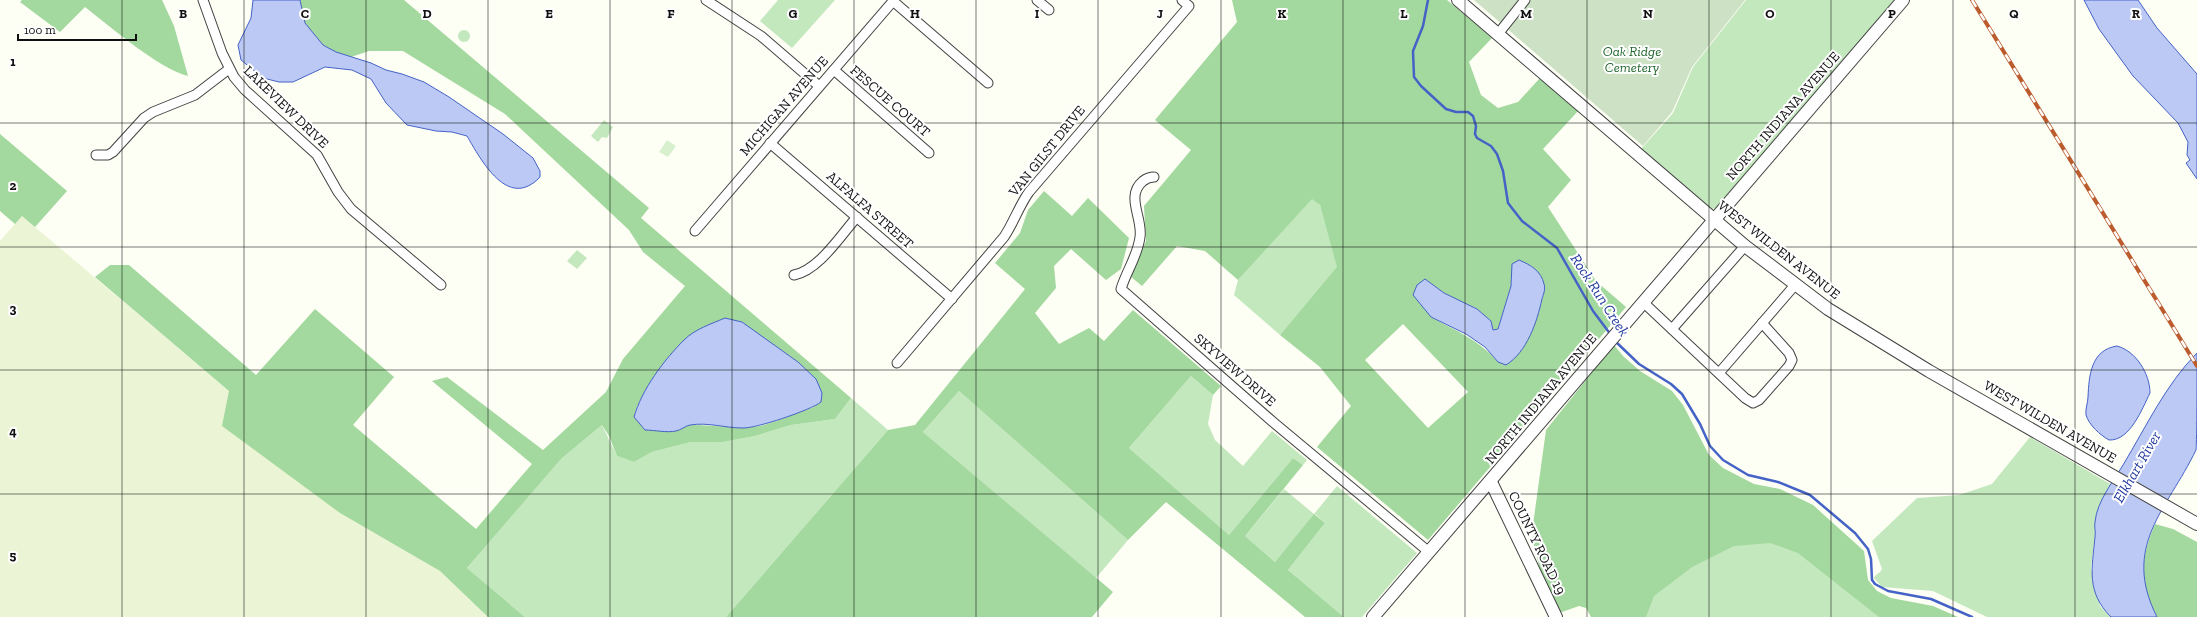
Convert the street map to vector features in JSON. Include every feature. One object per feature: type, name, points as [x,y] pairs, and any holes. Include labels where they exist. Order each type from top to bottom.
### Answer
[{"type":"street","name":"LAKEVIEW DRIVE","points":[[203,0],[229,69],[246,90],[317,155],[335,187],[351,209],[441,286]]},
{"type":"street","points":[[706,0],[743,23],[819,86]]},
{"type":"street","points":[[893,0],[988,83]]},
{"type":"street","name":"MICHIGAN AVENUE","points":[[695,231],[893,0]]},
{"type":"street","points":[[1037,0],[1049,10]]},
{"type":"street","name":"VAN GILST DRIVE","points":[[897,362],[1004,237],[1013,224],[1021,202],[1029,192],[1189,6],[1182,0]]},
{"type":"street","name":"WEST WILDEN AVENUE","points":[[1458,0],[1714,219],[1795,285],[1878,340],[2197,524]]},
{"type":"street","points":[[1498,34],[1525,0]]},
{"type":"street","name":"NORTH INDIANA AVENUE","points":[[1373,617],[1491,482],[1606,344],[1903,0]]},
{"type":"street","points":[[96,155],[108,154],[112,152],[144,118],[153,112],[195,95],[229,69]]},
{"type":"street","name":"FESCUE COURT","points":[[834,70],[929,153]]},
{"type":"street","name":"ALFALFA STREET","points":[[770,142],[952,299]]},
{"type":"street","name":"SKYVIEW DRIVE","points":[[1154,177],[1149,177],[1139,184],[1136,191],[1134,202],[1140,224],[1141,236],[1121,289],[1273,422],[1429,552]]},
{"type":"street","points":[[794,275],[805,272],[815,265],[857,217]]},
{"type":"street","points":[[1672,329],[1746,246]]},
{"type":"street","points":[[1718,373],[1795,285]]},
{"type":"street","points":[[1643,302],[1718,373],[1753,403],[1759,400],[1789,366],[1792,360],[1789,353],[1762,323]]},
{"type":"street","name":"COUNTY ROAD 19","points":[[1491,482],[1556,617]]},
{"type":"green space","points":[[22,0],[162,0],[174,26],[188,76],[163,65],[121,36],[85,7],[60,32],[20,2]]},
{"type":"green space","points":[[300,0],[404,0],[649,208],[641,218],[851,398],[835,419],[791,425],[755,436],[723,442],[691,442],[652,452],[634,462],[617,456],[609,436],[602,425],[562,458],[467,568],[525,617],[488,617],[440,571],[340,513],[222,426],[229,391],[95,277],[110,265],[129,265],[256,375],[315,309],[394,377],[353,425],[476,529],[532,464],[432,381],[447,377],[543,450],[606,392],[623,359],[685,286],[643,252],[629,230],[505,114],[403,51],[369,51],[351,57],[335,52],[323,45],[305,23]],"holes":[[[685,339],[773,344],[798,362],[816,379],[814,407],[755,427],[691,425],[645,430],[634,416],[649,385],[662,366]]]},
{"type":"green space","points":[[778,0],[835,0],[792,48],[760,21]]},
{"type":"green space","points":[[1232,0],[1447,0],[1492,38],[1469,62],[1481,95],[1498,108],[1518,102],[1540,78],[1578,111],[1543,149],[1571,180],[1548,207],[1596,281],[1626,307],[1428,540],[1317,447],[1351,406],[1320,367],[1280,335],[1337,267],[1320,205],[1312,199],[1238,280],[1205,251],[1177,246],[1142,286],[1130,276],[1146,241],[1144,206],[1191,150],[1155,120],[1237,22]],"holes":[[[1511,274],[1523,348],[1498,362],[1475,341],[1431,317],[1425,279],[1444,293],[1477,309],[1491,321],[1492,330],[1498,329],[1511,286]],[[1403,324],[1468,392],[1428,428],[1365,360]]]},
{"type":"green space","name":"Oak Ridge Cemetery","points":[[1474,0],[1745,0],[1692,67],[1672,112],[1643,146]]},
{"type":"green space","points":[[1746,0],[1894,0],[1721,206],[1711,209],[1641,149],[1673,113],[1693,67]]},
{"type":"green space","points":[[462,30],[466,30],[470,36],[466,42],[462,42],[458,38],[458,34]]},
{"type":"green space","points":[[604,120],[613,127],[607,138],[602,137],[598,142],[591,136]]},
{"type":"green space","points":[[0,134],[67,191],[35,227],[22,216],[15,224],[0,211]]},
{"type":"green space","points":[[667,140],[676,146],[668,157],[659,152]]},
{"type":"green space","points":[[1044,191],[1072,216],[1088,198],[1129,238],[1121,269],[1106,280],[1071,249],[1054,266],[1056,288],[1035,313],[1059,344],[1089,328],[1104,341],[1133,310],[1221,386],[1213,395],[1191,376],[1129,448],[1229,535],[1293,458],[1303,465],[1245,536],[1275,562],[1314,514],[1325,523],[1288,570],[1344,617],[1305,617],[1166,502],[1128,540],[959,391],[923,432],[1113,592],[1092,617],[726,617],[888,430],[915,425],[1025,289],[995,263],[1020,233],[1028,210]]},
{"type":"green space","points":[[1312,198],[1320,205],[1338,267],[1280,335],[1234,295],[1238,280]]},
{"type":"green space","points":[[22,216],[229,391],[340,513],[440,571],[488,617],[0,617],[0,241]]},
{"type":"green space","points":[[577,250],[587,258],[577,269],[567,261]]},
{"type":"green space","points":[[1614,345],[1623,356],[1640,371],[1672,391],[1683,405],[1709,455],[1723,468],[1754,484],[1780,489],[1813,505],[1864,551],[1868,580],[1877,591],[1891,598],[1933,606],[1958,617],[1879,617],[1798,553],[1770,543],[1734,546],[1692,567],[1654,596],[1646,617],[1591,617],[1586,608],[1579,606],[1562,612],[1558,610],[1540,570],[1533,542],[1533,525],[1546,430]]},
{"type":"green space","points":[[1191,376],[1213,395],[1208,424],[1215,440],[1243,466],[1272,431],[1307,460],[1303,465],[1293,458],[1229,535],[1129,448]]},
{"type":"green space","points":[[959,391],[1128,540],[1096,578],[923,432]]},
{"type":"green space","points":[[851,398],[888,430],[726,617],[525,617],[467,568],[562,458],[602,425],[617,456],[634,462],[652,452],[691,442],[723,442],[755,436],[791,425],[835,419]]},
{"type":"green space","points":[[2030,437],[2112,485],[2101,502],[2095,522],[2091,568],[2100,606],[2111,617],[1987,617],[1933,591],[1882,587],[1874,578],[1882,569],[1872,541],[1917,498],[1959,495],[1992,484]]},
{"type":"green space","points":[[1337,486],[1417,553],[1362,617],[1344,617],[1288,570],[1325,523],[1315,514],[1275,562],[1245,536],[1284,489],[1314,514]]},
{"type":"green space","points":[[2155,524],[2173,529],[2197,542],[2197,617],[2157,617],[2151,604],[2145,581],[2144,560],[2146,549]]},
{"type":"green space","points":[[1769,540],[1799,551],[1884,617],[1621,617],[1690,564],[1732,543]]},
{"type":"water","points":[[253,0],[300,0],[305,23],[323,45],[336,52],[424,82],[449,97],[503,134],[533,158],[540,171],[540,177],[528,186],[517,188],[507,185],[497,178],[488,168],[467,136],[452,132],[436,131],[407,125],[386,103],[371,79],[352,70],[325,67],[293,82],[279,82],[263,78],[241,60],[238,45],[251,18]]},
{"type":"water","points":[[2084,0],[2138,0],[2157,28],[2197,74],[2197,179],[2186,163],[2190,160],[2187,155],[2188,142],[2178,123],[2133,76],[2099,29]]},
{"type":"water","points":[[1519,260],[1531,266],[1541,275],[1545,290],[1530,336],[1520,352],[1506,365],[1498,362],[1485,347],[1466,334],[1431,317],[1413,295],[1417,285],[1425,279],[1444,293],[1477,309],[1491,321],[1493,330],[1498,329],[1511,286],[1512,264]]},
{"type":"water","points":[[725,318],[742,322],[798,362],[816,379],[822,393],[821,402],[795,414],[749,427],[736,428],[697,424],[672,432],[645,430],[634,417],[642,396],[654,376],[676,348],[688,336],[703,327]]},
{"type":"water","points":[[2117,346],[2130,353],[2141,364],[2148,378],[2150,393],[2139,415],[2129,430],[2116,439],[2109,440],[2092,426],[2087,419],[2086,411],[2089,380],[2093,365],[2097,358],[2108,348]]},
{"type":"water","name":"Elkhart River","points":[[2197,353],[2196,450],[2161,510],[2152,529],[2146,549],[2144,569],[2147,592],[2157,617],[2111,617],[2103,608],[2094,589],[2092,580],[2096,514],[2106,492],[2166,392]]},
{"type":"waterway","name":"Rock Run Creek","points":[[1428,0],[1423,26],[1413,51],[1414,77],[1421,86],[1446,109],[1456,112],[1468,112],[1473,116],[1476,126],[1475,134],[1477,138],[1491,146],[1497,154],[1503,171],[1508,203],[1522,221],[1557,248],[1593,311],[1611,335]]},
{"type":"waterway","name":"Rock Run Creek","points":[[1615,341],[1639,364],[1671,384],[1682,394],[1700,424],[1710,446],[1723,460],[1748,475],[1778,482],[1810,495],[1855,533],[1868,549],[1871,559],[1872,580],[1875,584],[1888,591],[1931,599],[1972,617]]},
{"type":"railway","points":[[1972,0],[2197,366]]}]
